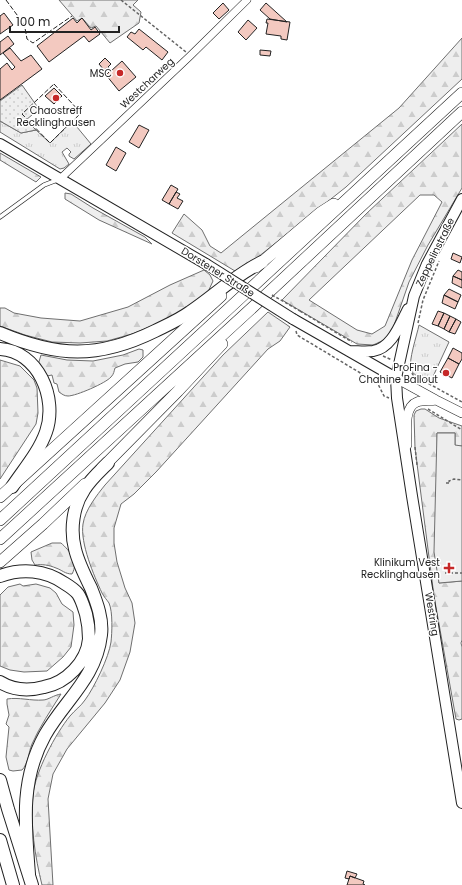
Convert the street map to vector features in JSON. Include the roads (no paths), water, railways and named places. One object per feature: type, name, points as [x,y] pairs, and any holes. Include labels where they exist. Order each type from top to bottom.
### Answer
[{"type":"highway","points":[[0,520],[462,93]]},
{"type":"highway","points":[[0,539],[462,112]]},
{"type":"highway","points":[[0,497],[206,308],[320,213],[360,187]]},
{"type":"highway","points":[[0,332],[34,346],[52,350],[91,351],[110,348],[146,335],[178,320],[247,269],[262,262]]},
{"type":"highway","points":[[0,562],[43,524],[108,462],[183,386],[226,339],[253,306]]},
{"type":"highway","points":[[0,349],[27,359],[39,372],[50,401],[47,430],[43,440],[36,453],[12,487]]},
{"type":"highway","points":[[31,879],[25,811],[31,769],[36,752],[46,734],[83,683],[94,663],[102,635],[101,619],[96,600],[74,548],[73,520],[76,506],[84,490],[108,462]]},
{"type":"highway","points":[[0,576],[16,571],[39,572],[54,576],[70,587],[78,595],[84,608],[88,623],[89,640],[78,667],[66,678],[51,686],[35,689],[20,689],[0,682]]},
{"type":"highway","points":[[0,780],[31,879]]},
{"type":"highway","points":[[0,840],[13,885]]},
{"type":"main road","name":"Dorstener Straße","points":[[0,144],[206,264],[293,319],[351,347],[396,378],[462,413]]},
{"type":"main road","name":"Zeppelinstraße","points":[[396,378],[414,296],[427,264],[462,199]]},
{"type":"main road","points":[[351,347],[371,351],[378,350],[389,343],[396,333],[414,296]]},
{"type":"main road","name":"Westring","points":[[396,378],[397,398],[407,468],[462,803]]},
{"type":"main road","points":[[407,468],[407,411],[411,405],[417,402],[436,400]]},
{"type":"street","name":"Westcharweg","points":[[60,179],[247,0]]},
{"type":"lane","points":[[0,217],[44,185],[60,179]]},
{"type":"place","name":"MSC","points":[[120,73]]},
{"type":"place","name":"Chaostreff Recklinghausen","points":[[56,98]]},
{"type":"place","name":"ProFina - Chahine Ballout","points":[[446,373]]},
{"type":"place","name":"Klinikum Vest Recklinghausen","points":[[449,568]]}]
